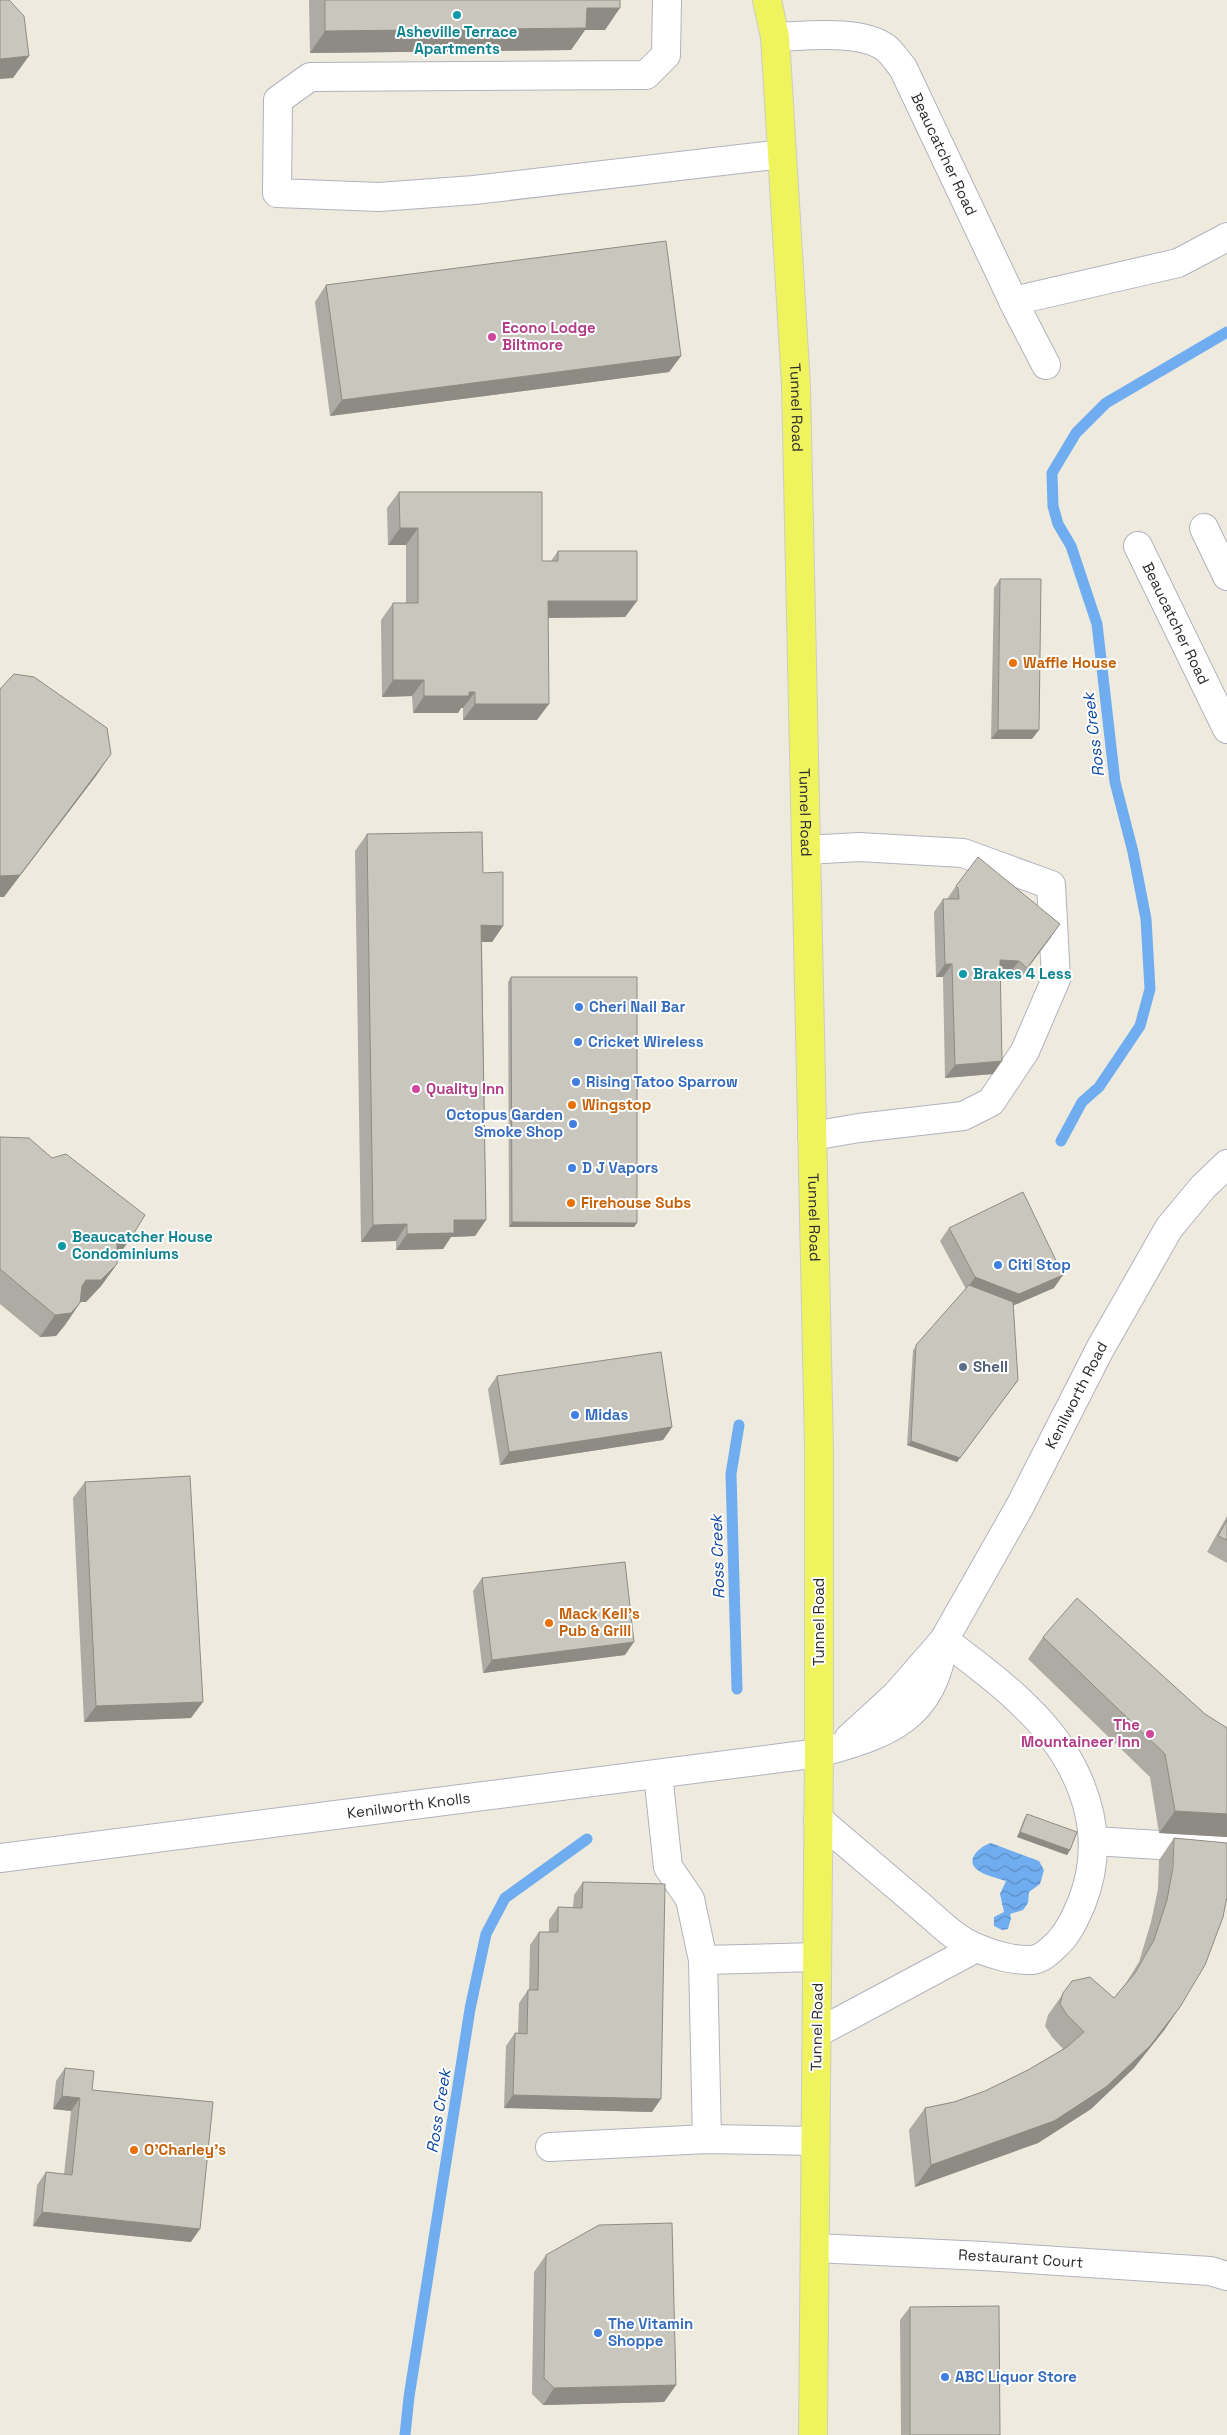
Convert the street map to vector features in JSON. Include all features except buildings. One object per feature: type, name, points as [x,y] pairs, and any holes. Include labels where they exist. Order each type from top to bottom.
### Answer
[{"type":"main road","name":"Tunnel Road","points":[[767,0],[775,37],[796,385],[819,1448],[824,1752],[818,1820],[813,2435]]},
{"type":"street","points":[[667,0],[666,55],[646,75],[310,77],[278,100],[277,193],[379,197],[474,190],[782,154]]},
{"type":"street","name":"Beaucatcher Road","points":[[775,37],[836,35],[859,38],[886,48],[904,68],[1013,301],[1046,365]]},
{"type":"street","points":[[1013,301],[1178,263],[1227,236]]},
{"type":"street","points":[[1204,528],[1227,576]]},
{"type":"street","name":"Beaucatcher Road","points":[[1138,546],[1227,729]]},
{"type":"street","points":[[806,850],[858,847],[963,853],[1051,885],[1056,979],[1025,1051],[991,1102],[963,1116],[859,1128],[812,1136]]},
{"type":"street","name":"Kenilworth Road","points":[[824,1752],[880,1734],[897,1725],[912,1713],[930,1690],[941,1663],[944,1640],[1020,1506],[1100,1350],[1170,1228],[1203,1186],[1227,1164]]},
{"type":"street","points":[[818,1820],[950,1933],[976,1948],[1003,1956],[1034,1960],[1053,1948],[1066,1934],[1076,1918],[1092,1873],[1093,1841],[1091,1814],[1082,1789],[1058,1744],[1017,1700],[976,1664],[944,1640]]},
{"type":"street","name":"Kenilworth Knolls","points":[[0,1858],[824,1752]]},
{"type":"street","points":[[658,1774],[668,1867],[690,1899],[704,1960],[707,2139]]},
{"type":"street","points":[[1093,1841],[1227,1849]]},
{"type":"street","points":[[817,2033],[976,1948]]},
{"type":"street","points":[[704,1960],[817,1957]]},
{"type":"street","points":[[550,2147],[707,2139],[816,2141]]},
{"type":"street","name":"Restaurant Court","points":[[815,2248],[983,2256],[1210,2271],[1227,2276]]},
{"type":"water","points":[[991,1843],[1039,1861],[1044,1870],[1040,1884],[1029,1892],[1028,1903],[1023,1910],[1010,1914],[1011,1918],[1008,1929],[1002,1930],[994,1926],[994,1917],[1004,1912],[1000,1894],[1006,1881],[982,1873],[974,1867],[973,1863],[975,1854],[982,1847]]},
{"type":"waterway","name":"Ross Creek","points":[[1061,1141],[1082,1102],[1099,1087],[1140,1026],[1150,989],[1146,919],[1133,852],[1115,782],[1097,624],[1071,546],[1058,524],[1053,506],[1052,473],[1076,433],[1106,403],[1227,332]]},
{"type":"waterway","name":"Ross Creek","points":[[737,1689],[731,1474],[739,1425]]},
{"type":"waterway","name":"Ross Creek","points":[[405,2435],[409,2397],[470,2009],[486,1934],[505,1898],[587,1839]]},
{"type":"place","name":"Asheville Terrace Apartments","points":[[457,15]]},
{"type":"place","name":"Econo Lodge Biltmore","points":[[492,337]]},
{"type":"place","name":"Waffle House","points":[[1013,663]]},
{"type":"place","name":"Brakes 4 Less","points":[[963,974]]},
{"type":"place","name":"Cheri Nail Bar","points":[[579,1007]]},
{"type":"place","name":"Cricket Wireless","points":[[578,1042]]},
{"type":"place","name":"Rising Tatoo Sparrow","points":[[576,1082]]},
{"type":"place","name":"Quality Inn","points":[[416,1089]]},
{"type":"place","name":"Wingstop","points":[[572,1105]]},
{"type":"place","name":"Octopus Garden Smoke Shop","points":[[573,1124]]},
{"type":"place","name":"D J Vapors","points":[[572,1168]]},
{"type":"place","name":"Firehouse Subs","points":[[571,1203]]},
{"type":"place","name":"Beaucatcher House Condominiums","points":[[62,1246]]},
{"type":"place","name":"Citi Stop","points":[[998,1265]]},
{"type":"place","name":"Shell","points":[[963,1367]]},
{"type":"place","name":"Midas","points":[[575,1415]]},
{"type":"place","name":"Mack Kell's Pub & Grill","points":[[549,1623]]},
{"type":"place","name":"The Mountaineer Inn","points":[[1150,1734]]},
{"type":"place","name":"O'Charley's","points":[[134,2150]]},
{"type":"place","name":"The Vitamin Shoppe","points":[[598,2333]]},
{"type":"place","name":"ABC Liquor Store","points":[[945,2377]]}]
